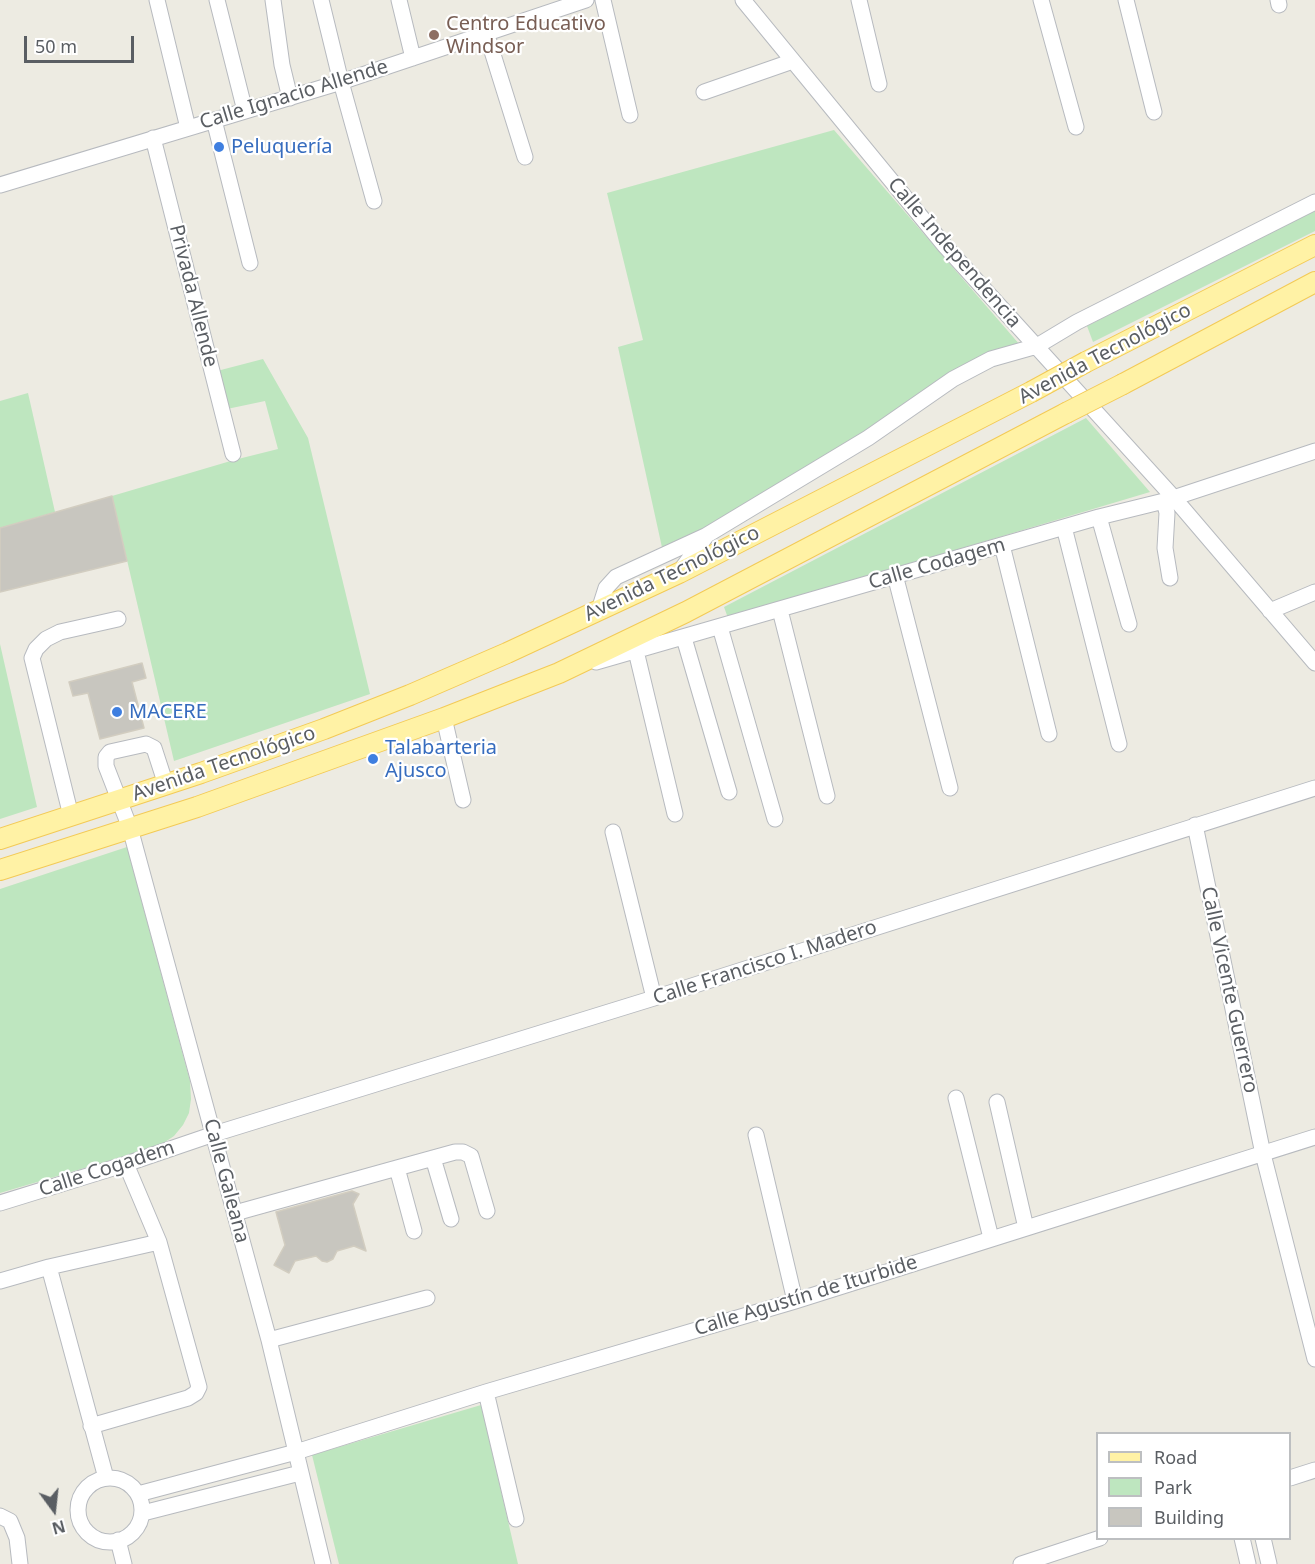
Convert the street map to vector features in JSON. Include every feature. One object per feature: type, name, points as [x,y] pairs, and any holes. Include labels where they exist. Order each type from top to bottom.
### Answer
[{"type":"main road","name":"Avenida Tecnológico","points":[[0,839],[166,785],[324,729],[507,654],[679,573],[1315,245]]},
{"type":"main road","name":"Avenida Tecnológico","points":[[0,870],[197,807],[444,718],[559,673],[686,612],[1315,282]]},
{"type":"street","points":[[157,0],[188,128]]},
{"type":"street","points":[[218,0],[245,111]]},
{"type":"street","points":[[273,0],[282,65],[290,98]]},
{"type":"street","points":[[321,0],[374,201]]},
{"type":"street","points":[[399,0],[413,58]]},
{"type":"street","name":"Calle Ignacio Allende","points":[[0,185],[341,82],[586,0]]},
{"type":"street","points":[[603,0],[630,115]]},
{"type":"street","name":"Calle Independencia","points":[[743,0],[945,246],[1037,346],[1169,500],[1315,663]]},
{"type":"street","points":[[859,0],[879,84]]},
{"type":"street","points":[[1041,0],[1076,127]]},
{"type":"street","points":[[1126,0],[1154,112]]},
{"type":"street","points":[[486,32],[525,157]]},
{"type":"street","points":[[704,92],[793,61]]},
{"type":"street","points":[[214,120],[250,263]]},
{"type":"street","name":"Privada Allende","points":[[153,138],[232,453]]},
{"type":"street","points":[[599,610],[606,588],[616,577],[707,535],[867,438],[953,379],[991,359],[1037,346],[1077,322],[1315,201]]},
{"type":"street","name":"Calle Codagem","points":[[559,673],[1099,517],[1169,500],[1315,451]]},
{"type":"street","points":[[1169,500],[1165,548],[1170,578]]},
{"type":"street","points":[[1099,517],[1129,624]]},
{"type":"street","points":[[1064,527],[1119,744]]},
{"type":"street","points":[[679,573],[707,535]]},
{"type":"street","points":[[1002,545],[1049,734]]},
{"type":"street","points":[[895,575],[950,788]]},
{"type":"street","points":[[1270,611],[1315,592]]},
{"type":"street","points":[[780,610],[827,796]]},
{"type":"street","points":[[72,816],[32,658],[41,644],[60,632],[118,619]]},
{"type":"street","points":[[720,627],[775,819]]},
{"type":"street","points":[[684,638],[729,792]]},
{"type":"street","points":[[636,651],[675,814]]},
{"type":"street","points":[[444,718],[463,800]]},
{"type":"street","name":"Calle Galeana","points":[[166,785],[154,748],[146,744],[110,752],[106,757],[106,766],[130,828],[214,1134],[269,1340],[323,1564]]},
{"type":"street","name":"Calle Francisco I. Madero","points":[[214,1134],[654,998],[1315,788]]},
{"type":"street","name":"Calle Vicente Guerrero","points":[[1195,825],[1263,1154],[1315,1359]]},
{"type":"street","points":[[613,832],[654,998]]},
{"type":"street","points":[[956,1098],[991,1238]]},
{"type":"street","points":[[997,1102],[1026,1228]]},
{"type":"street","name":"Calle Cogadem","points":[[0,1203],[214,1134]]},
{"type":"street","points":[[756,1135],[795,1301]]},
{"type":"street","name":"Calle Agustín de Iturbide","points":[[138,1494],[296,1452],[486,1392],[795,1301],[1315,1137]]},
{"type":"street","points":[[235,1213],[455,1152],[468,1152],[471,1156],[487,1210]]},
{"type":"street","points":[[434,1158],[451,1220]]},
{"type":"street","points":[[91,1425],[188,1398],[196,1393],[199,1387],[159,1242],[126,1164]]},
{"type":"street","points":[[397,1167],[414,1231]]},
{"type":"street","points":[[0,1281],[49,1267],[159,1242]]},
{"type":"street","points":[[49,1267],[106,1478]]},
{"type":"street","points":[[269,1340],[427,1298]]},
{"type":"street","points":[[486,1392],[516,1519]]},
{"type":"street","points":[[1291,1478],[1315,1470]]},
{"type":"street","points":[[143,1513],[300,1473]]},
{"type":"street","points":[[106,1478],[124,1481],[138,1494],[143,1513],[131,1534],[118,1540],[106,1541],[89,1534],[80,1519],[78,1509],[83,1492],[90,1486],[106,1478]]},
{"type":"street","points":[[0,1516],[10,1521],[17,1538],[20,1564]]},
{"type":"street","points":[[118,1540],[124,1564]]},
{"type":"street","points":[[1021,1564],[1097,1540]]},
{"type":"street","points":[[1245,1551],[1264,1541],[1269,1564]]},
{"type":"green space","points":[[834,130],[1020,345],[959,367],[875,425],[706,530],[663,552],[618,347],[643,340],[607,193]]},
{"type":"green space","points":[[1315,210],[1315,231],[1093,342],[1087,326]]},
{"type":"green space","points":[[263,359],[308,438],[370,694],[174,761],[112,496],[278,449],[265,401],[227,409],[217,371]]},
{"type":"green space","points":[[28,393],[55,512],[0,528],[0,401]]},
{"type":"green space","points":[[1086,418],[1150,492],[728,618],[724,607]]},
{"type":"green space","points":[[0,644],[37,807],[0,819]]},
{"type":"green space","points":[[127,847],[190,1081],[189,1113],[174,1136],[159,1146],[0,1193],[0,889]]},
{"type":"green space","points":[[481,1405],[518,1564],[339,1564],[312,1455]]},
{"type":"building","points":[[112,496],[127,561],[0,592],[0,528]]},
{"type":"building","name":"MACERE","points":[[142,663],[146,678],[132,682],[144,728],[100,739],[88,693],[73,696],[69,682]]},
{"type":"building","points":[[352,1191],[359,1194],[353,1204],[366,1251],[354,1246],[337,1251],[333,1259],[327,1262],[316,1256],[295,1261],[289,1273],[274,1265],[285,1245],[276,1212]]},
{"type":"place","name":"Centro Educativo Windsor","points":[[434,35]]},
{"type":"place","name":"Peluquería","points":[[219,147]]},
{"type":"place","name":"MACERE","points":[[117,712]]},
{"type":"place","name":"Talabarteria Ajusco","points":[[373,759]]}]
